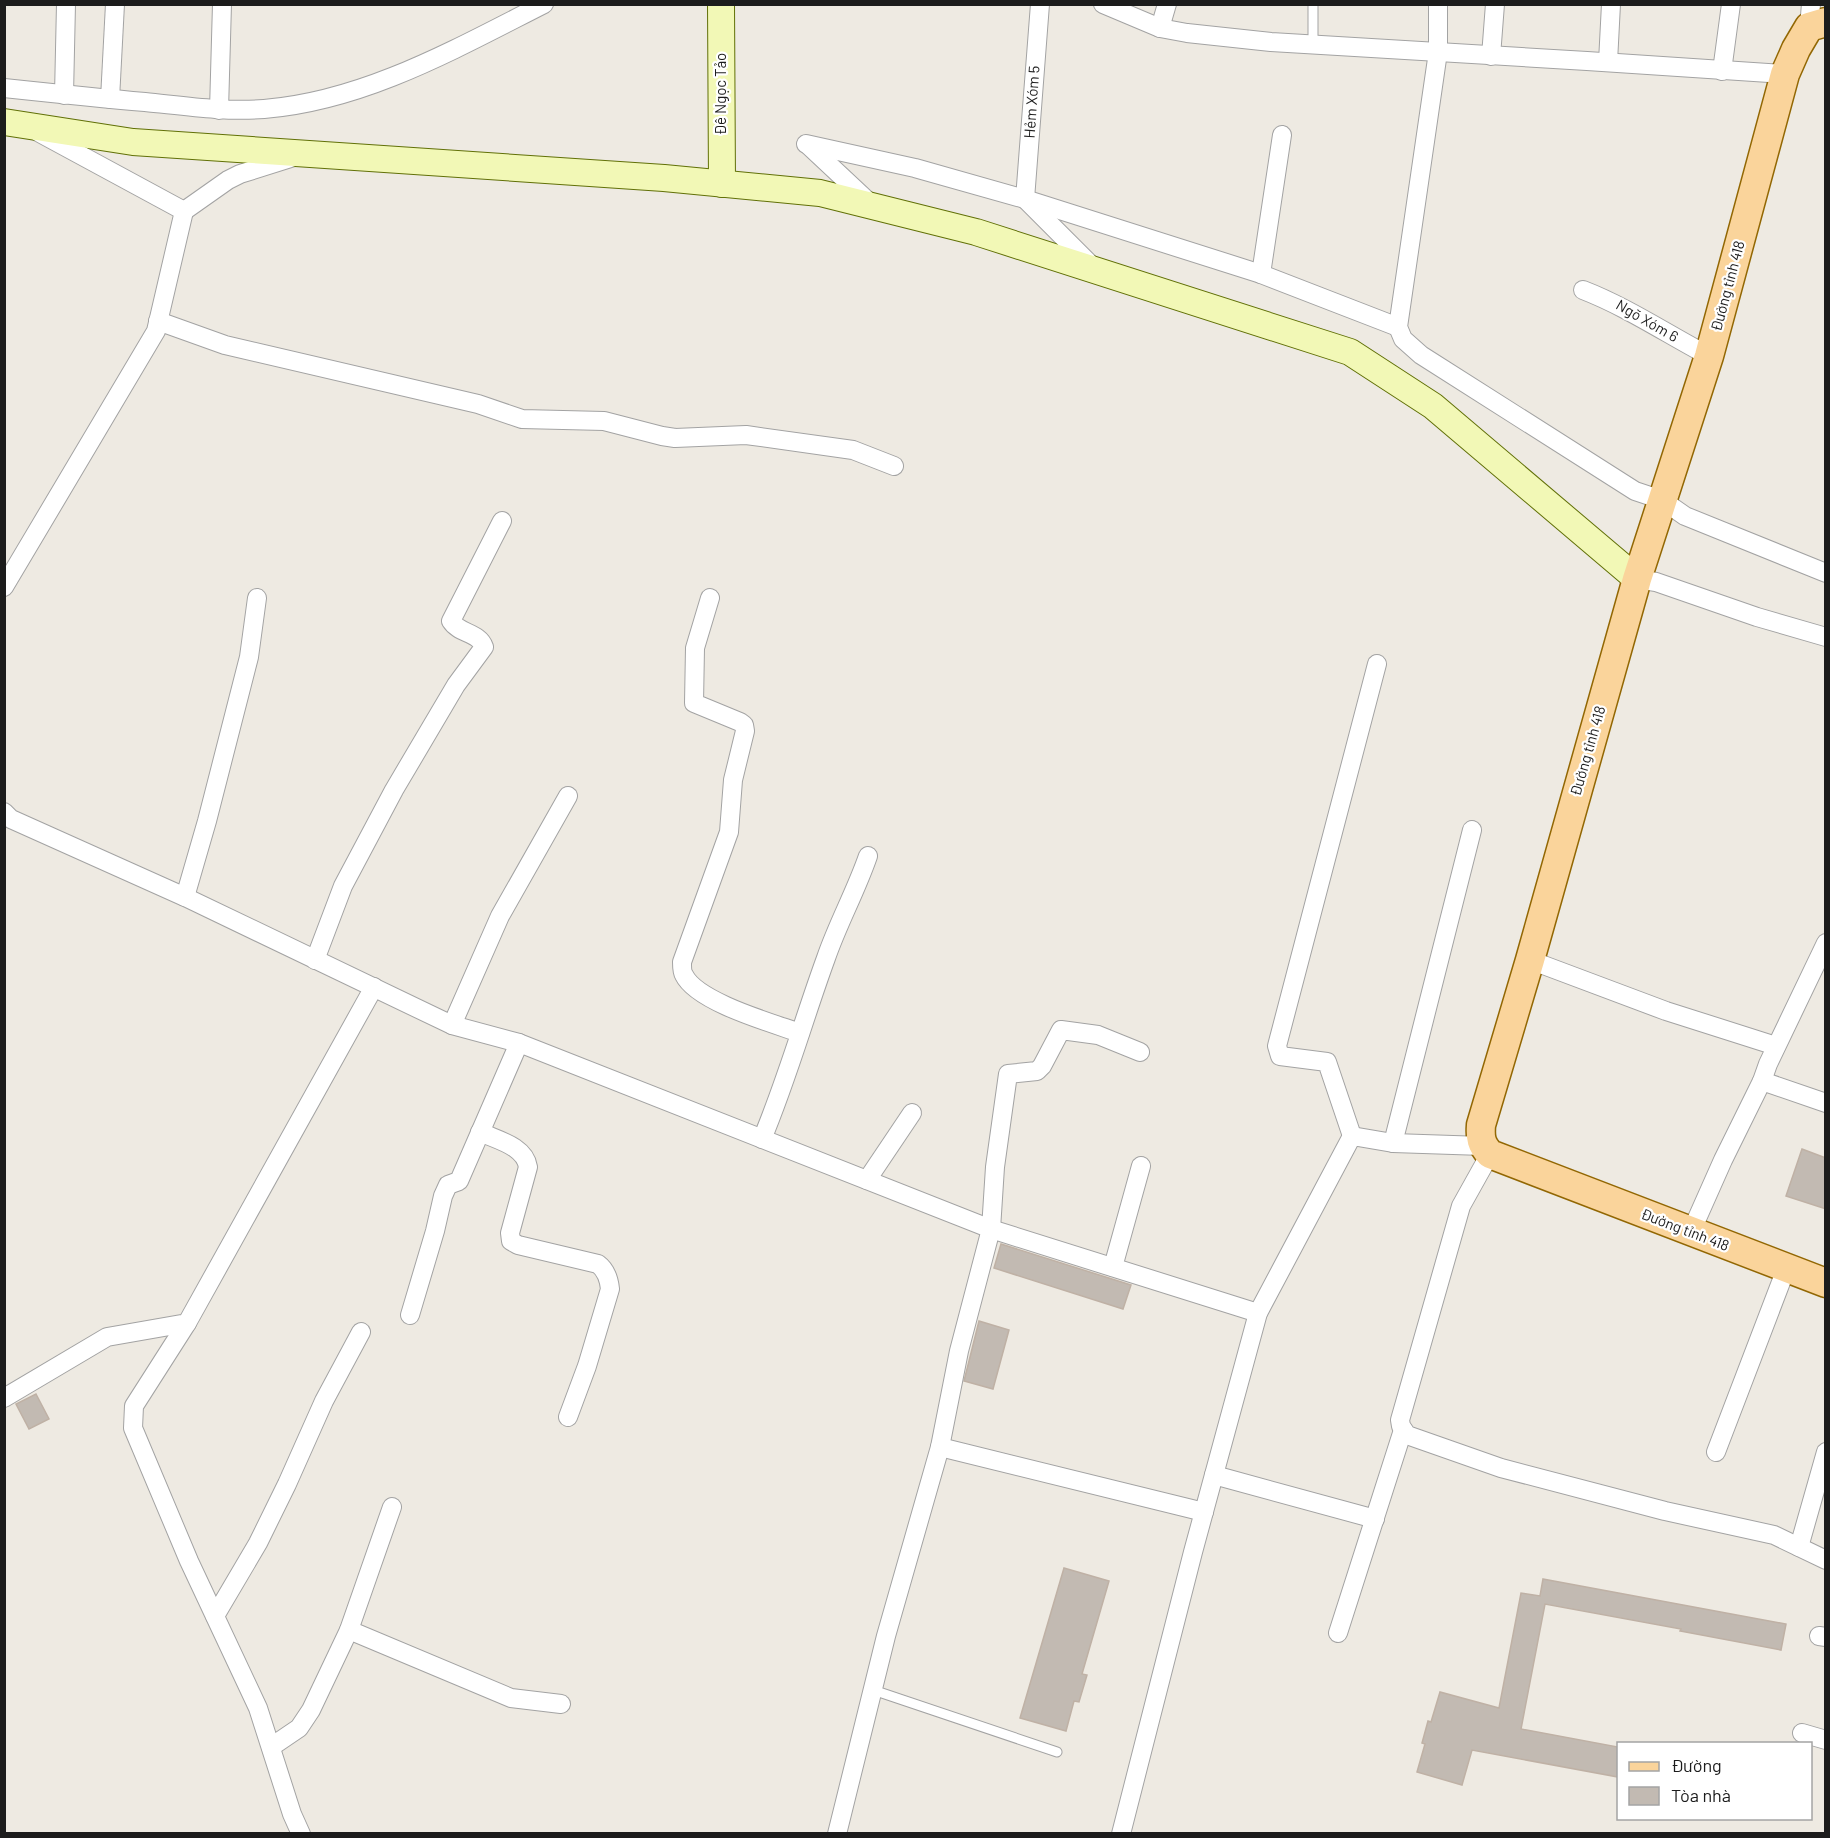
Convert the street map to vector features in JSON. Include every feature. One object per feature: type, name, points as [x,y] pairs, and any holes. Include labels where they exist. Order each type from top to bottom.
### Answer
[{"type":"main road","name":"Đê Ngọc Tảo","points":[[721,4],[722,184]]},
{"type":"main road","name":"Đường tỉnh 418","points":[[1815,18],[1796,49],[1785,74],[1709,356],[1636,579],[1530,960],[1481,1125],[1480,1137],[1486,1150],[1691,1233],[1826,1283]]},
{"type":"main road","points":[[15,124],[134,142],[308,153],[820,193],[976,232],[1350,352],[1433,406],[1636,579]]},
{"type":"street","points":[[64,95],[66,4]]},
{"type":"street","points":[[110,99],[115,4]]},
{"type":"street","points":[[219,110],[222,4]]},
{"type":"street","points":[[4,88],[219,110],[284,106],[315,101],[370,86],[445,54],[544,4]]},
{"type":"street","name":"Hẻm Xóm 5","points":[[1024,199],[1040,4]]},
{"type":"street","points":[[1102,4],[1160,28],[1208,36],[1313,45],[1785,74]]},
{"type":"street","points":[[1160,28],[1167,4]]},
{"type":"street","points":[[1438,4],[1438,52],[1398,327],[1403,339],[1421,355],[1635,491],[1662,500],[1685,516],[1826,573]]},
{"type":"street","points":[[1491,56],[1495,4]]},
{"type":"street","points":[[1608,62],[1611,4]]},
{"type":"street","points":[[1722,71],[1731,4]]},
{"type":"street","points":[[15,124],[184,211]]},
{"type":"street","points":[[1261,274],[1282,135]]},
{"type":"street","points":[[875,207],[806,144],[915,168],[1024,199],[1261,274],[1398,327]]},
{"type":"street","points":[[4,587],[156,331],[184,211],[240,174],[308,153]]},
{"type":"street","points":[[1024,199],[1098,272]]},
{"type":"street","name":"Ngõ Xóm 6","points":[[1583,290],[1616,303],[1709,356]]},
{"type":"street","points":[[158,321],[225,345],[478,404],[522,419],[604,421],[675,438],[746,435],[853,450],[894,466]]},
{"type":"street","points":[[315,960],[343,886],[394,790],[456,685],[484,647],[480,639],[454,626],[451,621],[502,521]]},
{"type":"street","points":[[1636,579],[1656,582],[1748,614],[1826,637]]},
{"type":"street","points":[[185,897],[249,657],[257,598]]},
{"type":"street","points":[[710,598],[695,648],[694,703],[740,722],[744,725],[745,731],[733,780],[729,832],[682,962],[683,974],[691,986],[731,1009],[800,1033]]},
{"type":"street","points":[[1120,1833],[1203,1512],[1258,1313],[1352,1136],[1327,1062],[1280,1056],[1277,1046],[1377,664]]},
{"type":"street","points":[[452,1025],[500,916],[568,796]]},
{"type":"street","points":[[4,812],[11,819],[185,897],[452,1025],[519,1043],[991,1229],[1258,1313]]},
{"type":"street","points":[[1393,1143],[1472,830]]},
{"type":"street","points":[[762,1139],[785,1081],[836,929],[860,879],[868,856]]},
{"type":"street","points":[[1691,1233],[1722,1160],[1762,1081],[1776,1046],[1826,943]]},
{"type":"street","points":[[1530,960],[1666,1011],[1776,1046]]},
{"type":"street","points":[[301,1833],[292,1814],[258,1708],[189,1561],[133,1428],[134,1406],[187,1323],[374,987]]},
{"type":"street","points":[[837,1833],[910,1551],[940,1447],[959,1351],[991,1229],[995,1167],[1008,1074],[1037,1071],[1061,1030],[1098,1035],[1140,1052]]},
{"type":"street","points":[[410,1315],[443,1196],[448,1185],[459,1181],[519,1043]]},
{"type":"street","points":[[1762,1081],[1826,1104]]},
{"type":"street","points":[[867,1180],[912,1113]]},
{"type":"street","points":[[480,1132],[520,1151],[526,1159],[528,1167],[510,1233],[511,1241],[518,1245],[598,1264],[606,1272],[609,1289],[587,1366],[568,1417]]},
{"type":"street","points":[[1352,1136],[1393,1143],[1486,1150],[1461,1206],[1400,1420],[1403,1430],[1412,1438],[1501,1468],[1665,1511],[1774,1535],[1826,1560]]},
{"type":"street","points":[[1113,1267],[1141,1166]]},
{"type":"street","points":[[1716,1452],[1786,1269]]},
{"type":"street","points":[[4,1398],[107,1336],[187,1323]]},
{"type":"street","points":[[215,1616],[258,1543],[324,1401],[361,1332]]},
{"type":"street","points":[[1338,1634],[1403,1430]]},
{"type":"street","points":[[940,1447],[1203,1512]]},
{"type":"street","points":[[1799,1547],[1826,1452]]},
{"type":"street","points":[[1214,1475],[1375,1520]]},
{"type":"street","points":[[271,1747],[299,1728],[311,1710],[349,1630],[392,1507]]},
{"type":"street","points":[[349,1630],[511,1698],[561,1704]]},
{"type":"street","points":[[1802,1733],[1826,1740]]},
{"type":"lane","points":[[1313,4],[1313,45]]},
{"type":"lane","points":[[873,1690],[1057,1752]]},
{"type":"building","points":[[1802,1149],[1826,1158],[1826,1209],[1786,1196]]},
{"type":"building","points":[[1001,1244],[1131,1285],[1123,1309],[994,1268]]},
{"type":"building","points":[[979,1321],[1009,1330],[993,1389],[964,1381]]},
{"type":"building","points":[[36,1394],[49,1419],[29,1429],[16,1404]]},
{"type":"building","points":[[1064,1568],[1109,1581],[1082,1674],[1087,1675],[1079,1702],[1074,1701],[1066,1731],[1020,1718]]},
{"type":"building","points":[[1543,1579],[1786,1624],[1781,1650],[1545,1604],[1521,1729],[1617,1747],[1617,1777],[1472,1750],[1462,1785],[1417,1772],[1425,1744],[1422,1743],[1428,1721],[1431,1722],[1440,1692],[1499,1708],[1521,1593],[1540,1596]]}]
